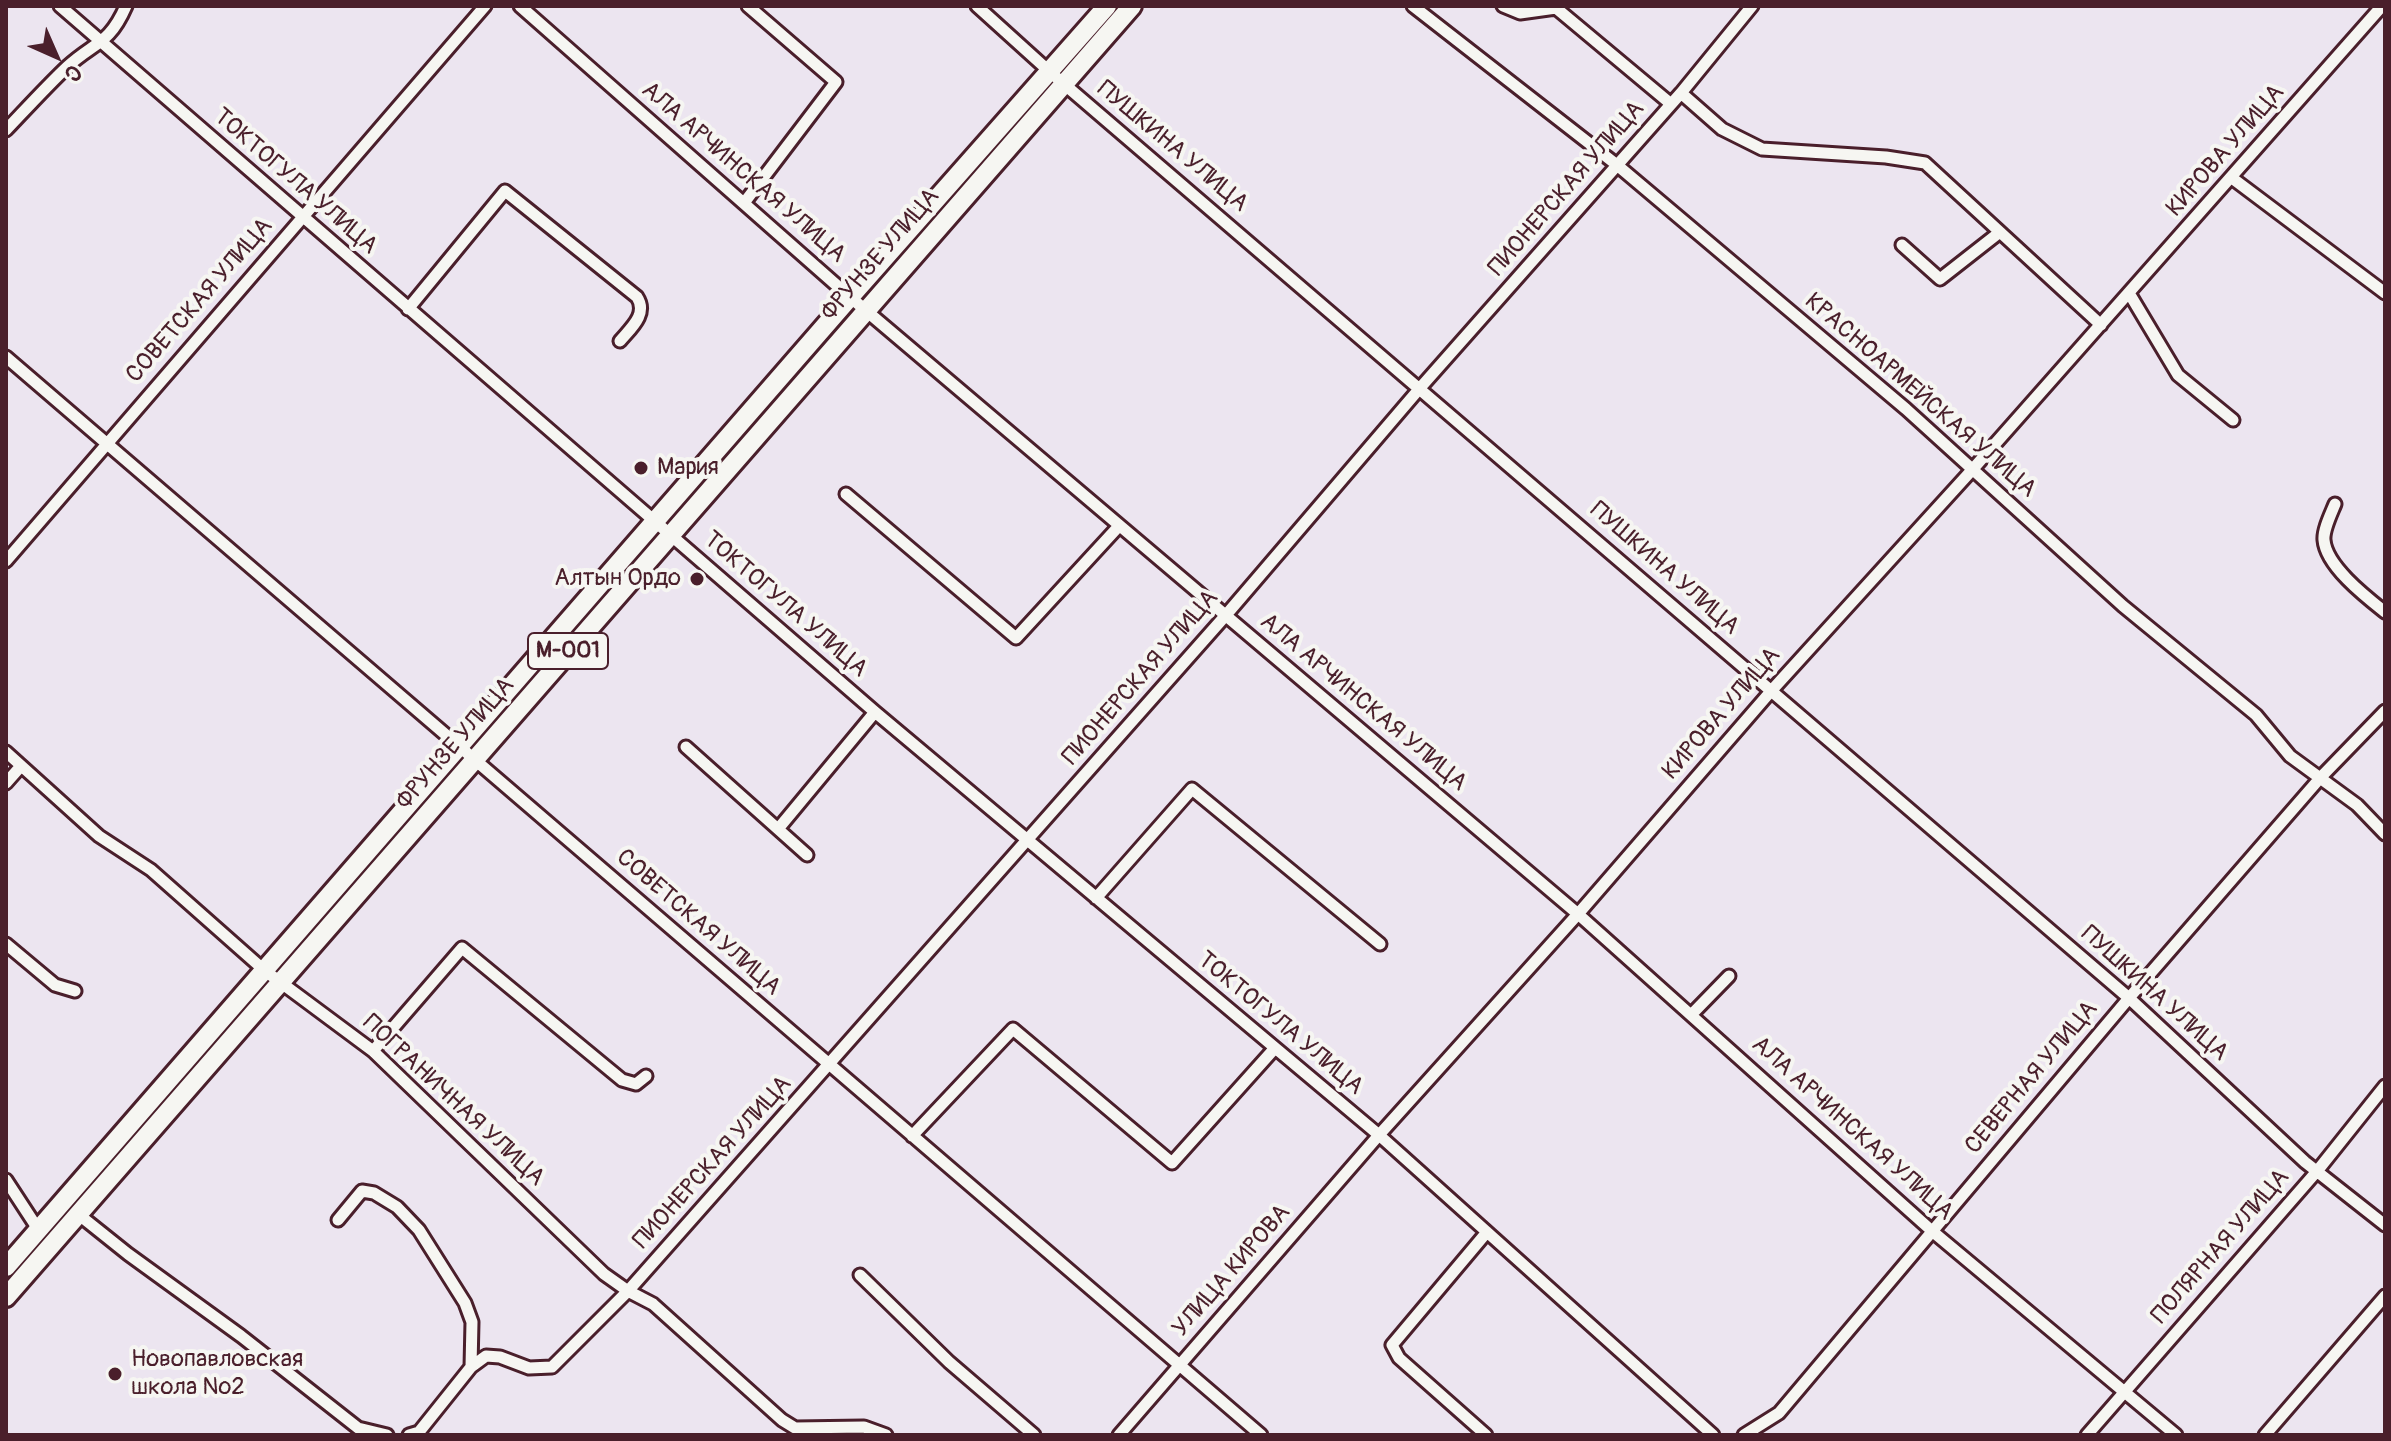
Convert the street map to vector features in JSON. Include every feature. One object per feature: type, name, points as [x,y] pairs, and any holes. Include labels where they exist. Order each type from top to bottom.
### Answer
[{"type":"main road","name":"ФРУНЗЕ УЛИЦА","points":[[6,1297],[865,309],[1057,78],[1107,6]]},
{"type":"main road","name":"ФРУНЗЕ УЛИЦА","points":[[6,1267],[850,297],[1057,78],[1132,6]]},
{"type":"street","name":"ТОКТОГУЛА УЛИЦА","points":[[60,6],[875,712],[1379,1135],[1713,1435]]},
{"type":"street","points":[[6,130],[69,65],[102,43],[118,24],[126,6]]},
{"type":"street","name":"СОВЕТСКАЯ УЛИЦА","points":[[6,561],[485,6]]},
{"type":"street","name":"АЛА АРЧИНСКАЯ УЛИЦА","points":[[520,6],[850,297],[1578,914],[1932,1231],[2176,1435]]},
{"type":"street","points":[[744,203],[836,82],[748,6]]},
{"type":"street","name":"КРАСНОАРМЕЙСКАЯ УЛИЦА","points":[[1413,6],[1617,165],[1906,409],[2123,606],[2256,715],[2290,756],[2357,805],[2385,834]]},
{"type":"street","points":[[1503,6],[1520,13],[1557,7],[1671,104]]},
{"type":"street","name":"ПИОНЕРСКАЯ УЛИЦА","points":[[471,1367],[486,1356],[500,1357],[529,1368],[552,1367],[628,1291],[1226,615],[1420,388],[1681,93],[1752,6]]},
{"type":"street","name":"КИРОВА УЛИЦА","points":[[1379,1135],[2382,6]]},
{"type":"street","name":"ПУШКИНА УЛИЦА","points":[[985,9],[1057,78],[2129,998],[2305,1162],[2385,1225]]},
{"type":"street","points":[[1681,93],[1722,129],[1762,149],[1886,157],[1925,163],[2101,325]]},
{"type":"street","points":[[2232,178],[2385,293]]},
{"type":"street","points":[[408,309],[505,191],[637,297],[642,311],[620,341]]},
{"type":"street","points":[[1902,245],[1940,279],[2000,232]]},
{"type":"street","points":[[2129,293],[2178,375],[2233,420]]},
{"type":"street","name":"СОВЕТСКАЯ УЛИЦА","points":[[6,357],[1261,1435]]},
{"type":"street","points":[[846,494],[1016,638],[1119,526]]},
{"type":"street","points":[[2335,504],[2323,538],[2327,552],[2341,573],[2385,612]]},
{"type":"street","name":"СЕВЕРНАЯ УЛИЦА","points":[[1744,1435],[1779,1413],[2129,998],[2321,777],[2385,711]]},
{"type":"street","points":[[778,829],[875,712]]},
{"type":"street","points":[[686,747],[807,855]]},
{"type":"street","name":"ПОГРАНИЧНАЯ УЛИЦА","points":[[6,752],[99,836],[151,870],[264,970],[373,1051],[604,1274],[653,1304],[782,1420],[795,1428],[864,1427],[886,1435]]},
{"type":"street","points":[[6,783],[21,766]]},
{"type":"street","points":[[1096,898],[1192,789],[1380,944]]},
{"type":"street","points":[[6,944],[55,985],[75,991]]},
{"type":"street","points":[[373,1051],[462,948],[622,1080],[636,1084],[646,1076]]},
{"type":"street","points":[[1691,1015],[1729,976]]},
{"type":"street","points":[[912,1136],[1013,1029],[1172,1163],[1275,1048]]},
{"type":"street","name":"ПОЛЯРНАЯ УЛИЦА","points":[[2087,1435],[2318,1170],[2385,1086]]},
{"type":"street","name":"УЛИЦА КИРОВА","points":[[1119,1435],[1379,1135]]},
{"type":"street","points":[[6,1180],[38,1229]]},
{"type":"street","points":[[338,1220],[362,1191],[374,1193],[397,1207],[419,1230],[465,1303],[472,1322],[471,1367],[419,1432],[409,1435]]},
{"type":"street","points":[[78,1214],[358,1428],[387,1435]]},
{"type":"street","points":[[1486,1435],[1399,1358],[1392,1345],[1487,1232]]},
{"type":"street","points":[[860,1275],[949,1362],[1034,1435]]},
{"type":"street","points":[[2265,1435],[2385,1296]]},
{"type":"place","name":"Мария","points":[[641,468]]},
{"type":"place","name":"Алтын Ордо","points":[[697,579]]},
{"type":"place","name":"Новопавловская школа №2","points":[[115,1374]]}]
